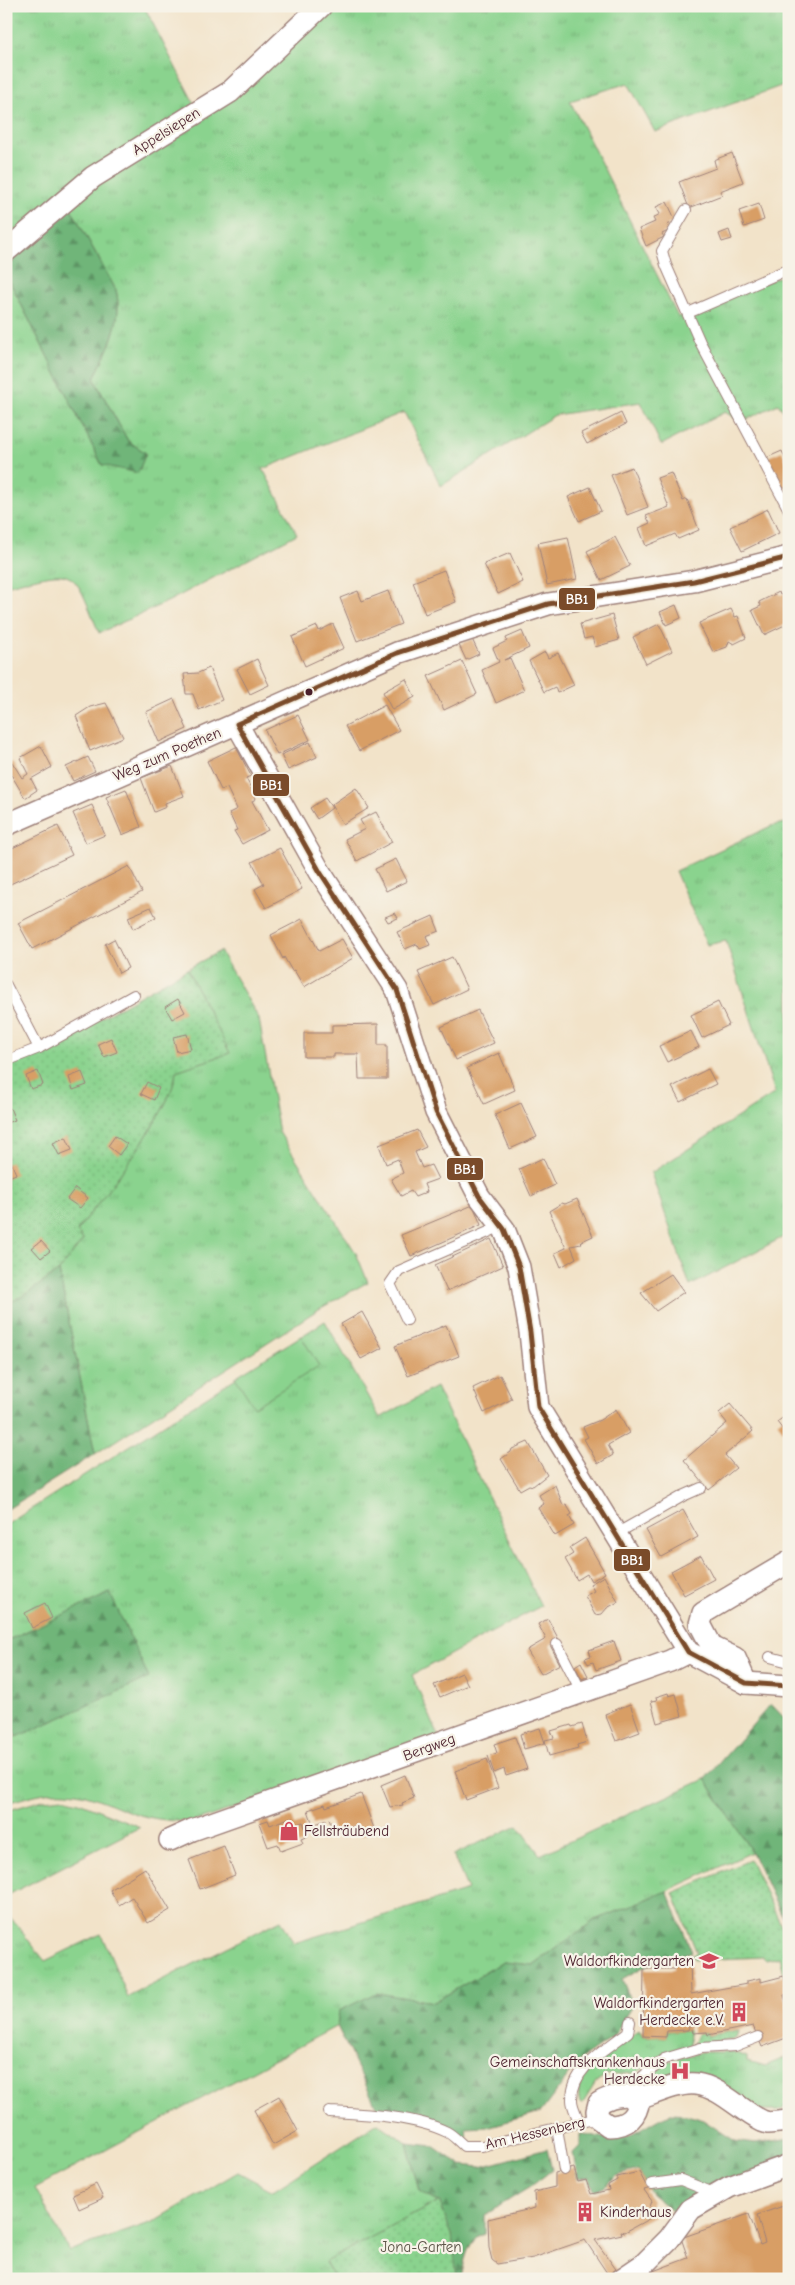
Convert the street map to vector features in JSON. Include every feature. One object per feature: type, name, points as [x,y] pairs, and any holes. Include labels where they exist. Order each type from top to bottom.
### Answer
[{"type":"street","name":"Appelsiepen","points":[[6,251],[93,177],[230,92],[321,6]]},
{"type":"street","name":"Weg zum Poethen","points":[[6,825],[397,653],[548,604],[694,582],[789,557]]},
{"type":"street","points":[[237,724],[320,872],[397,990],[436,1112],[479,1196],[502,1226],[520,1267],[530,1332],[538,1407],[614,1535],[688,1652],[746,1683],[789,1686]]},
{"type":"street","points":[[746,1683],[735,1658],[712,1647],[700,1624],[703,1613],[789,1562]]},
{"type":"street","name":"Bergweg","points":[[170,1840],[192,1830],[670,1662],[688,1652]]},
{"type":"street","name":"Am Hessenberg","points":[[588,2120],[604,2100],[626,2095],[639,2099],[677,2087],[696,2084],[711,2090],[762,2121],[768,2123],[788,2120]]},
{"type":"street","points":[[622,2279],[644,2264],[669,2239],[691,2209],[729,2187],[789,2166]]},
{"type":"lane","points":[[686,210],[662,252],[666,265],[688,313],[789,510]]},
{"type":"lane","points":[[688,313],[789,269]]},
{"type":"lane","points":[[6,984],[39,1048]]},
{"type":"lane","points":[[6,1060],[39,1048],[134,995]]},
{"type":"lane","points":[[407,1320],[390,1284],[399,1271],[502,1226]]},
{"type":"lane","points":[[614,1535],[683,1496],[702,1488]]},
{"type":"lane","points":[[557,1644],[582,1693]]},
{"type":"lane","points":[[770,1657],[789,1662]]},
{"type":"lane","points":[[588,2120],[572,2100],[577,2080],[584,2067],[628,2032],[630,2022]]},
{"type":"lane","points":[[639,2099],[638,2086],[641,2078],[664,2058],[701,2048],[735,2046],[758,2037]]},
{"type":"lane","name":"Am Hessenberg","points":[[329,2112],[378,2115],[419,2124],[448,2132],[464,2146],[482,2146],[588,2120]]},
{"type":"lane","points":[[557,2128],[564,2170]]},
{"type":"lane","points":[[652,2184],[680,2180],[717,2194]]},
{"type":"green space","points":[[6,6],[144,6],[195,105],[8,239]]},
{"type":"green space","points":[[335,6],[789,6],[789,83],[655,132],[628,83],[570,101],[678,317],[789,273],[789,418],[778,404],[741,422],[725,412],[661,445],[641,402],[555,415],[441,486],[404,412],[263,469],[297,534],[169,601],[99,633],[83,595],[69,577],[60,575],[47,576],[6,586],[6,274],[102,465],[146,453],[128,441],[94,379],[116,325],[118,302],[116,290],[69,205],[315,25]]},
{"type":"green space","points":[[69,205],[116,290],[118,313],[116,325],[94,379],[128,441],[146,453],[138,473],[102,465],[6,274],[6,259]]},
{"type":"green space","points":[[789,822],[789,1234],[690,1286],[651,1173],[775,1093],[726,941],[707,945],[675,871],[771,826]]},
{"type":"green space","points":[[220,951],[259,1019],[279,1132],[356,1253],[368,1282],[319,1309],[95,1454],[59,1271],[83,1240],[77,1231],[119,1176],[163,1108],[172,1088],[176,1071],[229,1053],[187,969]]},
{"type":"green space","points":[[187,969],[230,1053],[176,1071],[172,1088],[150,1130],[119,1176],[77,1231],[83,1240],[59,1271],[23,1296],[6,1304],[6,1064],[36,1055]]},
{"type":"green space","points":[[59,1271],[95,1454],[6,1510],[6,1304],[23,1296]]},
{"type":"green space","points":[[325,1321],[380,1418],[436,1387],[541,1606],[412,1675],[440,1739],[193,1822],[146,1817],[77,1793],[43,1793],[6,1803],[6,1741],[148,1678],[31,1629],[6,1641],[6,1525]]},
{"type":"green space","points":[[301,1336],[319,1366],[254,1407],[235,1377]]},
{"type":"green space","points":[[110,1593],[149,1678],[17,1737],[6,1713],[6,1641]]},
{"type":"green space","points":[[771,1704],[789,1723],[789,1931],[752,1852],[705,1779]]},
{"type":"green space","points":[[705,1779],[752,1852],[667,1891],[595,1920],[533,1965],[503,1962],[434,2002],[376,1994],[339,2011],[337,2026],[35,2188],[69,2251],[153,2222],[238,2172],[273,2191],[378,2123],[407,2143],[419,2191],[439,2201],[325,2262],[334,2279],[6,2279],[6,1912],[45,1961],[101,1934],[128,1997],[281,1920],[294,1943],[468,1890],[453,1855],[518,1825],[540,1855]]},
{"type":"green space","points":[[63,1798],[79,1802],[140,1827],[6,1896],[6,1811],[43,1800]]},
{"type":"green space","points":[[750,1860],[789,1942],[789,1993],[780,1957],[766,1960],[763,1957],[694,1960],[692,1955],[697,1953],[673,1893]]},
{"type":"green space","points":[[667,1891],[692,1952],[656,1960],[622,1979],[633,2006],[613,2037],[581,2059],[541,2112],[487,2127],[466,2128],[467,2137],[462,2139],[445,2125],[379,2112],[337,2026],[339,2011],[376,1993],[434,2002],[503,1962],[533,1965],[595,1920]]},
{"type":"green space","points":[[639,2030],[643,2036],[666,2037],[667,2031],[688,2030],[690,2047],[664,2053],[636,2073],[606,2075],[596,2082],[583,2103],[580,2103],[579,2091],[582,2080],[589,2070],[608,2052]]},
{"type":"green space","points":[[738,2030],[736,2038],[733,2040],[693,2044],[697,2034],[706,2032],[708,2036]]},
{"type":"green space","points":[[701,2052],[733,2052],[747,2057],[747,2061],[765,2066],[789,2056],[789,2106],[779,2111],[762,2111],[681,2074],[670,2075],[643,2085],[643,2082],[667,2062]]},
{"type":"green space","points":[[671,2114],[687,2115],[703,2120],[735,2141],[755,2144],[789,2138],[789,2156],[677,2215],[650,2193],[638,2170],[616,2176],[605,2187],[594,2190],[589,2177],[578,2179],[573,2153],[580,2146],[580,2134],[612,2139],[622,2138]]},
{"type":"green space","points":[[407,2143],[433,2146],[460,2165],[481,2167],[547,2149],[552,2170],[530,2187],[485,2215],[485,2234],[479,2236],[471,2244],[462,2274],[456,2274],[452,2235],[439,2201],[419,2191]]},
{"type":"green space","name":"Jona-Garten","points":[[439,2201],[452,2235],[457,2279],[334,2279],[325,2262]]},
{"type":"building","points":[[732,153],[743,182],[720,191],[722,195],[689,208],[679,182],[716,168],[714,160]]},
{"type":"building","points":[[667,202],[676,221],[667,225],[670,230],[662,234],[664,237],[646,246],[639,229],[655,222],[653,218],[660,214],[656,207]]},
{"type":"building","points":[[759,204],[764,220],[744,227],[739,211]]},
{"type":"building","points":[[729,230],[732,239],[722,242],[719,234]]},
{"type":"building","points":[[621,413],[626,424],[587,444],[581,433]]},
{"type":"building","points":[[782,451],[789,468],[789,486],[779,490],[766,458]]},
{"type":"building","points":[[632,467],[648,507],[627,515],[611,475]]},
{"type":"building","points":[[671,473],[683,501],[687,499],[699,530],[678,539],[675,534],[646,546],[639,528],[650,523],[646,516],[669,507],[657,478]]},
{"type":"building","points":[[590,487],[601,511],[579,521],[568,497]]},
{"type":"building","points":[[768,509],[779,533],[742,551],[730,527]]},
{"type":"building","points":[[568,537],[577,579],[547,585],[538,543]]},
{"type":"building","points":[[615,537],[630,566],[601,580],[587,551]]},
{"type":"building","points":[[510,553],[523,582],[498,594],[484,564]]},
{"type":"building","points":[[444,570],[456,602],[425,614],[413,582]]},
{"type":"building","points":[[358,591],[362,601],[388,591],[401,624],[357,641],[340,598]]},
{"type":"building","points":[[789,591],[789,623],[764,635],[752,610],[761,606],[759,602],[779,592],[780,595]]},
{"type":"building","points":[[676,605],[681,618],[666,625],[660,612]]},
{"type":"building","points":[[731,609],[735,617],[738,616],[746,638],[734,644],[729,641],[727,647],[713,652],[699,623]]},
{"type":"building","points":[[612,615],[619,640],[595,647],[592,637],[584,639],[580,624]]},
{"type":"building","points":[[333,624],[344,648],[305,666],[292,637],[317,626],[319,631]]},
{"type":"building","points":[[659,624],[672,651],[646,664],[633,637]]},
{"type":"building","points":[[522,631],[529,648],[504,660],[510,658],[524,690],[496,703],[482,670],[499,662],[493,648],[507,641],[506,638]]},
{"type":"building","points":[[472,639],[479,654],[466,660],[459,645]]},
{"type":"building","points":[[545,652],[548,658],[558,653],[574,685],[557,693],[555,687],[544,692],[529,661]]},
{"type":"building","points":[[257,659],[269,685],[250,694],[237,669]]},
{"type":"building","points":[[462,661],[477,694],[444,710],[428,676]]},
{"type":"building","points":[[209,668],[222,700],[199,710],[193,694],[186,694],[184,674],[198,673]]},
{"type":"building","points":[[406,679],[415,697],[392,710],[383,692]]},
{"type":"building","points":[[174,699],[187,729],[159,742],[146,712]]},
{"type":"building","points":[[106,703],[123,737],[90,751],[76,716],[90,707]]},
{"type":"building","points":[[385,705],[399,730],[359,751],[345,726]]},
{"type":"building","points":[[298,715],[310,740],[277,755],[265,730]]},
{"type":"building","points":[[310,742],[317,757],[288,770],[281,755]]},
{"type":"building","points":[[41,746],[52,767],[31,779],[37,790],[25,798],[6,766],[12,762],[22,778],[28,774],[20,758]]},
{"type":"building","points":[[236,747],[251,776],[246,778],[256,799],[252,801],[268,830],[242,844],[234,831],[237,830],[229,813],[237,809],[227,788],[221,790],[207,761]]},
{"type":"building","points":[[88,757],[95,771],[73,781],[66,767]]},
{"type":"building","points":[[172,766],[184,796],[165,803],[166,807],[154,812],[141,778]]},
{"type":"building","points":[[356,788],[369,808],[343,824],[331,805]]},
{"type":"building","points":[[126,789],[141,827],[122,835],[106,797]]},
{"type":"building","points":[[325,798],[332,808],[317,819],[310,808]]},
{"type":"building","points":[[92,805],[105,835],[86,843],[73,813]]},
{"type":"building","points":[[376,812],[392,842],[357,861],[345,839],[365,829],[360,820]]},
{"type":"building","points":[[58,826],[72,855],[6,886],[6,851]]},
{"type":"building","points":[[280,848],[302,889],[266,908],[255,889],[264,884],[252,862]]},
{"type":"building","points":[[396,859],[407,881],[386,891],[375,869]]},
{"type":"building","points":[[129,866],[142,892],[32,949],[18,923]]},
{"type":"building","points":[[151,907],[156,917],[133,929],[128,917]]},
{"type":"building","points":[[395,913],[398,918],[388,922],[385,917]]},
{"type":"building","points":[[433,916],[439,931],[426,936],[430,945],[420,949],[417,944],[405,949],[397,932]]},
{"type":"building","points":[[302,919],[319,951],[342,939],[353,958],[304,987],[284,957],[283,959],[271,935]]},
{"type":"building","points":[[114,939],[128,968],[119,973],[105,944]]},
{"type":"building","points":[[452,957],[467,989],[434,1005],[418,972]]},
{"type":"building","points":[[178,999],[185,1012],[172,1019],[165,1007]]},
{"type":"building","points":[[718,1002],[729,1025],[702,1038],[691,1015]]},
{"type":"building","points":[[478,1010],[494,1043],[456,1060],[441,1027]]},
{"type":"building","points":[[378,1024],[378,1045],[387,1045],[387,1079],[359,1079],[358,1054],[334,1054],[334,1057],[304,1057],[304,1033],[332,1033],[332,1025]]},
{"type":"building","points":[[691,1031],[699,1047],[667,1062],[659,1046]]},
{"type":"building","points":[[187,1034],[191,1049],[177,1052],[173,1037]]},
{"type":"building","points":[[111,1038],[117,1052],[104,1057],[98,1044]]},
{"type":"building","points":[[499,1053],[515,1090],[484,1104],[467,1068]]},
{"type":"building","points":[[708,1069],[716,1084],[680,1102],[672,1087]]},
{"type":"building","points":[[38,1071],[43,1085],[31,1089],[26,1076]]},
{"type":"building","points":[[82,1072],[87,1085],[73,1090],[69,1077]]},
{"type":"building","points":[[147,1082],[159,1088],[154,1100],[141,1094]]},
{"type":"building","points":[[521,1103],[537,1137],[510,1149],[495,1115]]},
{"type":"building","points":[[10,1108],[15,1120],[6,1123],[6,1109]]},
{"type":"building","points":[[417,1130],[426,1147],[415,1152],[422,1168],[431,1165],[438,1179],[424,1184],[427,1192],[415,1197],[411,1191],[401,1196],[391,1179],[403,1173],[398,1159],[386,1164],[379,1145]]},
{"type":"building","points":[[115,1136],[127,1144],[119,1155],[108,1146]]},
{"type":"building","points":[[66,1137],[72,1150],[59,1155],[53,1143]]},
{"type":"building","points":[[543,1158],[555,1185],[531,1196],[519,1169]]},
{"type":"building","points":[[11,1162],[16,1174],[6,1178],[6,1164]]},
{"type":"building","points":[[75,1188],[88,1198],[80,1208],[67,1199]]},
{"type":"building","points":[[577,1199],[593,1236],[582,1241],[581,1244],[571,1246],[576,1258],[561,1267],[555,1253],[566,1248],[549,1211],[562,1203],[565,1204]]},
{"type":"building","points":[[473,1205],[481,1225],[411,1256],[401,1235]]},
{"type":"building","points":[[491,1239],[503,1266],[447,1291],[435,1265]]},
{"type":"building","points":[[41,1241],[50,1251],[41,1258],[32,1248]]},
{"type":"building","points":[[671,1274],[684,1292],[656,1311],[641,1293]]},
{"type":"building","points":[[362,1312],[382,1348],[361,1359],[341,1324]]},
{"type":"building","points":[[446,1325],[459,1356],[408,1376],[395,1346]]},
{"type":"building","points":[[500,1375],[512,1399],[484,1413],[473,1388]]},
{"type":"building","points":[[730,1404],[753,1431],[725,1455],[736,1468],[709,1490],[684,1460],[727,1423],[719,1413]]},
{"type":"building","points":[[616,1409],[629,1433],[608,1445],[613,1455],[598,1464],[584,1439],[588,1437],[583,1427],[600,1420]]},
{"type":"building","points":[[789,1413],[789,1438],[777,1422]]},
{"type":"building","points":[[528,1442],[547,1475],[533,1486],[529,1485],[520,1490],[501,1459],[511,1452],[512,1449]]},
{"type":"building","points":[[555,1485],[563,1505],[566,1504],[572,1514],[569,1516],[574,1525],[555,1536],[538,1508],[544,1504],[539,1495]]},
{"type":"building","points":[[683,1510],[698,1537],[661,1557],[646,1530]]},
{"type":"building","points":[[585,1538],[605,1573],[591,1581],[587,1574],[577,1580],[565,1559],[573,1554],[569,1548]]},
{"type":"building","points":[[701,1555],[714,1579],[684,1595],[671,1571]]},
{"type":"building","points":[[604,1576],[618,1602],[607,1608],[602,1614],[595,1615],[585,1596],[594,1591],[590,1584]]},
{"type":"building","points":[[45,1603],[52,1618],[32,1628],[25,1613]]},
{"type":"building","points":[[548,1619],[559,1640],[550,1645],[560,1664],[541,1674],[527,1650],[546,1639],[538,1624]]},
{"type":"building","points":[[614,1641],[621,1661],[596,1670],[593,1662],[588,1664],[585,1658],[591,1656],[589,1650]]},
{"type":"building","points":[[581,1662],[588,1676],[582,1679],[575,1666]]},
{"type":"building","points":[[462,1673],[468,1685],[440,1697],[434,1685]]},
{"type":"building","points":[[668,1693],[669,1696],[676,1694],[682,1716],[657,1723],[651,1701],[657,1700],[656,1697]]},
{"type":"building","points":[[630,1704],[640,1732],[616,1741],[605,1714]]},
{"type":"building","points":[[582,1724],[587,1742],[577,1745],[578,1748],[549,1756],[545,1740],[554,1738],[551,1731]]},
{"type":"building","points":[[540,1728],[545,1743],[524,1749],[520,1734]]},
{"type":"building","points":[[515,1737],[527,1769],[506,1776],[504,1769],[494,1773],[488,1756],[497,1753],[494,1744]]},
{"type":"building","points":[[487,1759],[498,1788],[466,1800],[455,1771]]},
{"type":"building","points":[[405,1775],[414,1798],[402,1803],[403,1805],[390,1807],[381,1785]]},
{"type":"building","points":[[361,1794],[375,1831],[361,1836],[357,1825],[334,1834],[329,1819],[313,1825],[308,1810],[325,1804],[326,1807]]},
{"type":"building","name":"Fellsträubend","points":[[292,1817],[295,1825],[303,1822],[308,1836],[301,1839],[303,1843],[281,1851],[278,1844],[268,1847],[259,1823],[268,1820],[270,1825]]},
{"type":"building","points":[[224,1846],[235,1875],[200,1889],[189,1860]]},
{"type":"building","points":[[145,1868],[170,1910],[148,1923],[132,1897],[119,1905],[110,1890]]},
{"type":"building","points":[[674,1960],[690,1960],[691,1994],[747,1984],[747,1981],[761,1978],[761,1982],[784,1976],[788,1994],[784,1995],[789,2014],[789,2037],[762,2047],[753,2026],[708,2035],[707,2032],[693,2033],[690,2022],[688,2030],[667,2031],[666,2037],[643,2036],[644,1969],[674,1969]]},
{"type":"building","points":[[279,2096],[298,2131],[273,2145],[254,2110]]},
{"type":"building","name":"Kinderhaus","points":[[574,2168],[578,2182],[586,2180],[591,2194],[609,2190],[608,2185],[617,2180],[617,2177],[639,2172],[648,2189],[644,2190],[652,2201],[650,2207],[654,2216],[625,2232],[621,2231],[622,2234],[595,2240],[623,2279],[611,2279],[585,2240],[533,2258],[497,2264],[492,2260],[489,2248],[488,2219],[535,2208],[534,2192],[555,2187],[555,2173]]},
{"type":"building","points":[[96,2184],[103,2198],[79,2209],[73,2195]]},
{"type":"building","points":[[789,2204],[789,2279],[648,2279],[648,2273],[688,2258],[681,2238],[749,2214],[760,2245],[765,2243],[757,2215]]},
{"type":"transit line","name":"BB1","points":[[789,557],[694,581],[548,604],[397,653],[237,724],[320,872],[397,990],[436,1112],[479,1196],[504,1229],[519,1267],[530,1332],[538,1407],[688,1652],[746,1683],[789,1686]]},
{"type":"place","name":"Fellsträubend","points":[[289,1831]]},
{"type":"place","name":"Waldorfkindergarten","points":[[709,1961]]},
{"type":"place","name":"Waldorfkindergarten Herdecke e.V.","points":[[739,2012]]},
{"type":"place","name":"Gemeinschaftskrankenhaus Herdecke","points":[[680,2071]]},
{"type":"place","name":"Kinderhaus","points":[[585,2212]]}]
